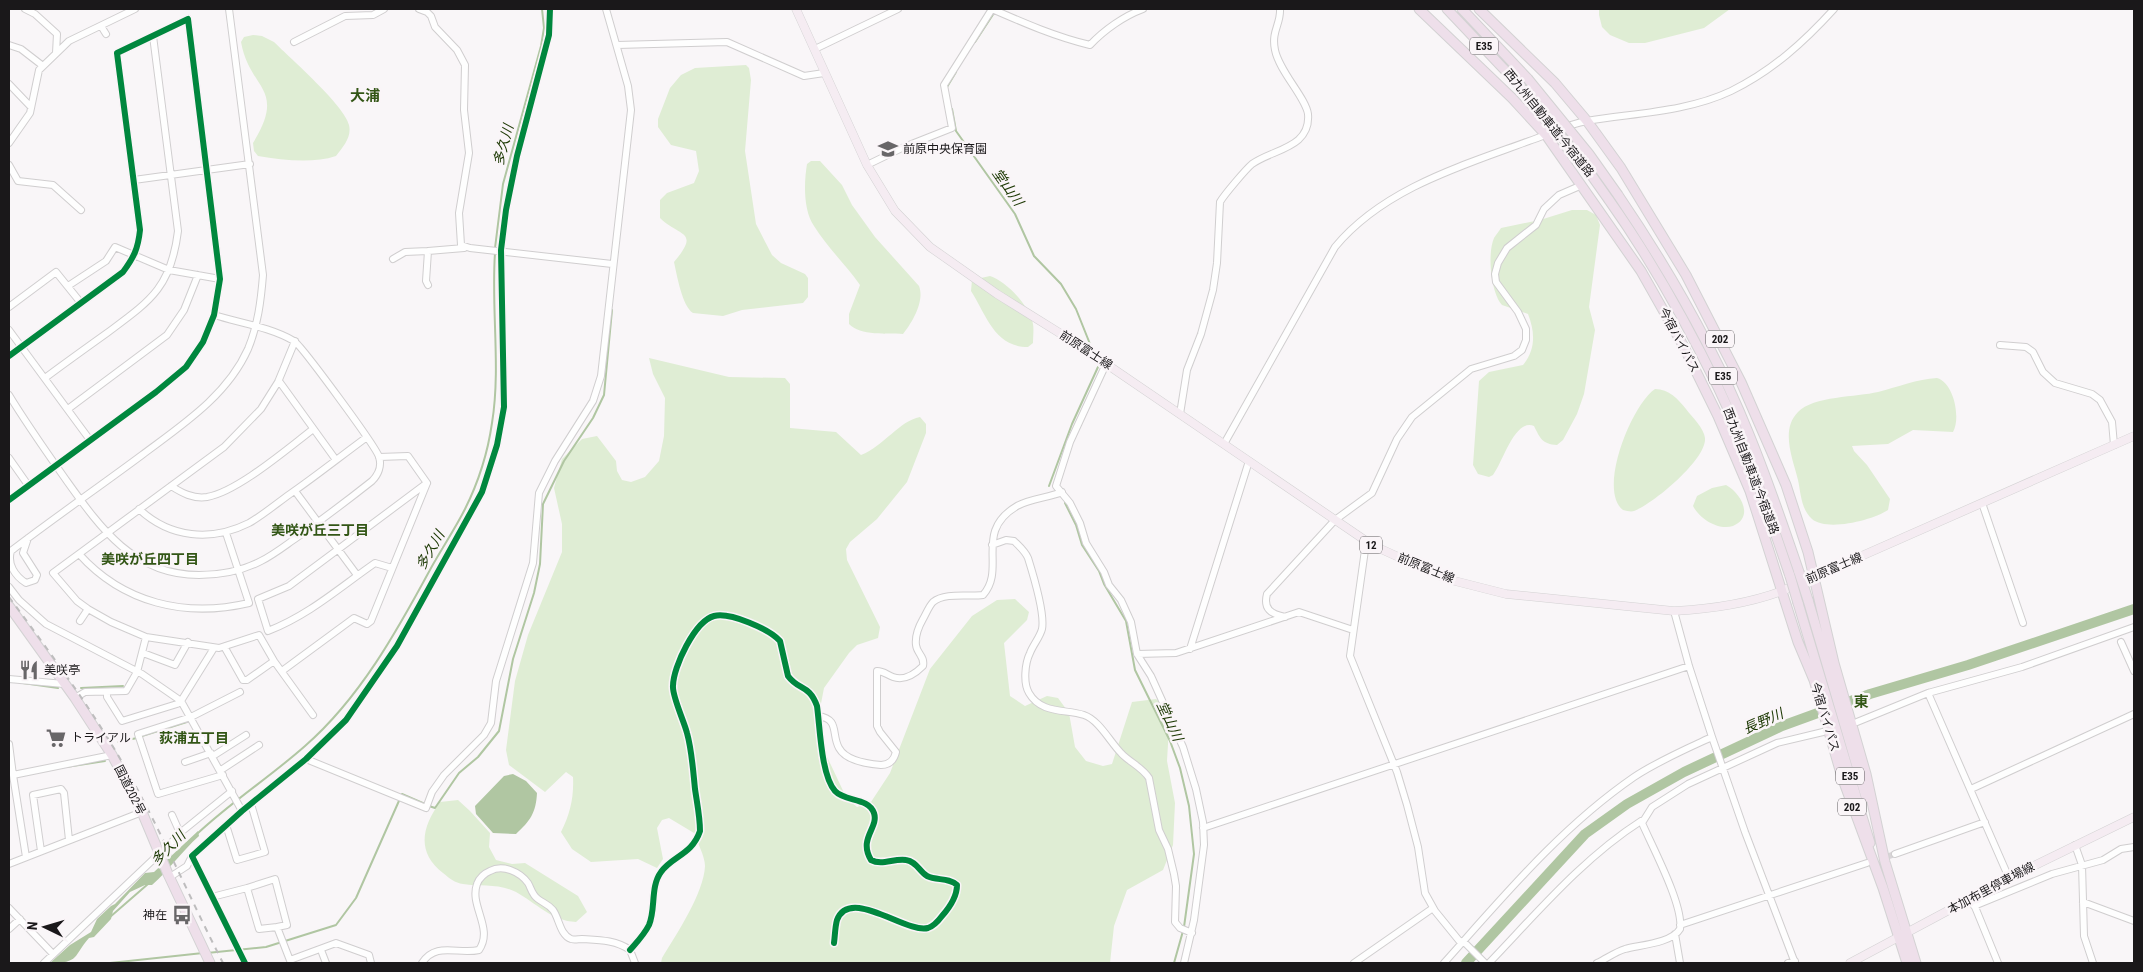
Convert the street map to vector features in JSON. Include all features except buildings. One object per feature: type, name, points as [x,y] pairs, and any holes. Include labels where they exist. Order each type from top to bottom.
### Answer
[{"type":"highway","name":"今宿バイパス","points":[[1419,9],[1512,98],[1546,136],[1641,271],[1684,347],[1714,408],[1750,490],[1798,642],[1830,692],[1866,774],[1885,862],[1916,963]]},
{"type":"highway","name":"西九州自動車道;今宿道路","points":[[1447,9],[1519,84],[1580,158],[1635,236],[1666,289],[1718,388],[1757,483],[1830,692]]},
{"type":"highway","name":"西九州自動車道;今宿道路","points":[[1462,9],[1528,79],[1589,154],[1618,195],[1675,284],[1728,384],[1767,478],[1808,600],[1830,692]]},
{"type":"highway","name":"今宿バイパス","points":[[1479,9],[1555,83],[1587,121],[1646,207],[1693,287],[1758,420],[1786,485],[1808,552],[1814,576],[1830,692],[1842,721],[1842,777],[1883,888],[1906,963]]},
{"type":"highway","name":"国道202号","points":[[9,606],[75,698],[112,755],[142,812],[169,876]]},
{"type":"highway","name":"E35","points":[[1842,721],[1872,830]]},
{"type":"highway","points":[[1872,830],[1885,862]]},
{"type":"highway","points":[[1872,830],[1883,888]]},
{"type":"highway","points":[[169,876],[208,957]]},
{"type":"main road","name":"前原富士線","points":[[797,9],[824,73],[867,165],[895,211],[930,247],[996,294],[1106,364],[1372,546],[1447,578],[1506,594],[1674,611],[1742,603],[1782,591],[2134,436]]},
{"type":"main road","name":"本加布里停車場線","points":[[1850,963],[1973,902],[2009,878],[2134,817]]},
{"type":"street","points":[[25,9],[35,14],[57,34],[56,54]]},
{"type":"street","points":[[9,143],[11,135],[30,113],[36,78],[43,66],[69,41],[135,9]]},
{"type":"street","points":[[28,538],[23,553],[37,575],[35,580],[26,583],[20,579],[11,567],[9,557],[11,551],[28,538],[81,501],[183,424],[214,398],[228,382],[242,359],[255,327],[261,303],[263,275],[229,9]]},
{"type":"street","points":[[294,42],[345,16],[373,15],[384,9]]},
{"type":"street","points":[[419,9],[431,16],[435,27],[457,50],[465,65],[464,110],[469,153],[459,213],[460,241],[464,248]]},
{"type":"street","points":[[169,876],[187,866],[192,856],[242,811],[306,760],[346,720],[387,663],[471,515],[482,492],[497,445],[504,407],[500,250],[512,176],[549,35],[550,9]]},
{"type":"street","points":[[306,760],[400,798],[427,805],[444,775],[484,735],[491,723],[496,681],[533,563],[538,493],[555,461],[593,401],[601,376],[612,264],[631,110],[628,86],[606,9]]},
{"type":"street","points":[[815,49],[898,9]]},
{"type":"street","points":[[867,165],[904,147],[952,128],[944,85],[994,10],[1049,32],[1090,45],[1098,37],[1133,13],[1143,9]]},
{"type":"street","points":[[1180,414],[1186,370],[1201,334],[1213,290],[1217,262],[1220,202],[1224,195],[1253,164],[1297,141],[1307,128],[1308,113],[1291,85],[1275,51],[1274,32],[1280,17],[1280,9]]},
{"type":"street","points":[[1224,444],[1335,247],[1348,232],[1374,210],[1425,182],[1477,160],[1587,121],[1701,101],[1732,90],[1774,66],[1791,52],[1834,9]]},
{"type":"street","points":[[9,500],[156,392],[186,366],[203,342],[214,315],[220,279],[188,19],[117,53]]},
{"type":"street","points":[[101,26],[106,34]]},
{"type":"street","points":[[45,378],[147,304],[169,270],[175,254],[178,231],[153,36]]},
{"type":"street","points":[[617,45],[727,42],[804,76],[824,73]]},
{"type":"street","points":[[9,45],[21,49],[43,66]]},
{"type":"street","points":[[9,356],[123,272],[138,247],[140,230],[134,180],[117,53],[112,47]]},
{"type":"street","points":[[9,84],[32,107]]},
{"type":"street","points":[[134,180],[250,164]]},
{"type":"street","points":[[9,165],[18,181],[53,185],[81,210]]},
{"type":"street","points":[[1285,617],[1273,614],[1269,610],[1266,603],[1267,594],[1335,520],[1372,493],[1397,439],[1412,417],[1436,400],[1464,373],[1514,356],[1522,350],[1526,340],[1526,329],[1518,312],[1496,282],[1495,274],[1498,263],[1507,248],[1536,225],[1544,209],[1559,195],[1582,185]]},
{"type":"street","points":[[68,286],[106,261],[115,247],[169,270],[220,279]]},
{"type":"street","points":[[393,259],[405,252],[464,248],[500,250],[612,264]]},
{"type":"street","points":[[428,251],[426,281],[428,285]]},
{"type":"street","points":[[9,307],[56,272],[82,303]]},
{"type":"street","points":[[68,409],[167,335],[184,310],[198,275]]},
{"type":"street","points":[[9,396],[55,465],[106,533],[140,560],[170,572],[208,575],[238,570],[273,554],[372,481],[378,475],[379,457],[367,437],[295,341],[214,315]]},
{"type":"street","points":[[9,330],[90,440]]},
{"type":"street","points":[[295,341],[278,381],[261,409],[224,447],[52,573],[77,601],[111,622],[146,637],[188,642],[214,648],[225,648],[258,635],[274,661],[313,715]]},
{"type":"street","points":[[2000,345],[2026,348],[2033,352],[2043,372],[2055,383],[2092,394],[2100,400],[2112,422],[2114,445]]},
{"type":"street","points":[[1106,364],[1070,442],[1056,486],[1062,492],[1080,523],[1086,543],[1131,622],[1138,654],[1151,676],[1183,748],[1196,789],[1203,828],[1202,871],[1192,933],[1184,963]]},
{"type":"street","points":[[278,381],[312,430],[336,460]]},
{"type":"street","points":[[170,486],[185,495],[205,498],[219,494],[247,477],[312,430]]},
{"type":"street","points":[[139,509],[150,519],[172,530],[195,536],[226,533],[250,522],[367,437]]},
{"type":"street","points":[[379,457],[408,456],[427,483]]},
{"type":"street","points":[[9,458],[28,485]]},
{"type":"street","points":[[1190,649],[1249,461]]},
{"type":"street","points":[[392,568],[375,563],[293,621],[268,631],[258,599],[289,586],[427,483]]},
{"type":"street","points":[[282,671],[354,618],[367,624],[371,621],[427,483]]},
{"type":"street","points":[[295,490],[357,575]]},
{"type":"street","points":[[818,716],[831,720],[839,749],[849,757],[864,763],[883,765],[895,759],[896,752],[877,726],[877,671],[881,670],[892,677],[900,678],[910,676],[923,666],[923,656],[916,646],[920,624],[933,602],[941,598],[983,595],[991,581],[992,545],[996,526],[1006,514],[1019,505],[1062,492]]},
{"type":"street","points":[[1982,503],[2023,623]]},
{"type":"street","points":[[79,554],[94,570],[113,584],[156,602],[201,610],[226,608],[249,603],[226,533]]},
{"type":"street","points":[[992,545],[1006,540],[1014,540],[1021,547],[1027,557],[1036,590],[1042,617],[1042,630],[1029,654],[1026,665],[1026,682],[1029,693],[1035,701],[1052,710],[1088,717],[1122,755],[1145,772],[1149,778],[1159,830],[1168,849],[1174,874],[1176,886],[1175,922],[1180,928],[1192,933]]},
{"type":"street","points":[[1372,546],[1365,550],[1350,651],[1352,663],[1394,765],[1413,825],[1425,893],[1433,908],[1463,942],[1486,963],[1578,872],[1626,831],[1641,821],[1642,823]]},
{"type":"street","points":[[9,586],[19,600],[46,624],[142,674],[181,701],[242,811]]},
{"type":"street","points":[[80,621],[88,608]]},
{"type":"street","points":[[1674,611],[1688,666],[1722,767],[1793,963]]},
{"type":"street","points":[[1138,654],[1176,653],[1299,612],[1353,630]]},
{"type":"street","points":[[630,950],[643,936],[650,924],[657,881],[661,871],[691,847],[697,840],[700,831],[692,750],[672,688],[674,676],[682,657],[700,626],[712,617],[720,615],[746,622],[775,636],[783,646],[788,676],[792,681],[810,691],[813,695],[830,783],[840,795],[869,806],[874,812],[873,824],[866,848],[871,860],[882,863],[908,860],[914,862],[930,877],[944,878],[957,885],[956,895],[951,904],[935,924],[929,928],[913,927],[874,912],[851,908],[844,910],[838,919],[834,943]]},
{"type":"street","points":[[1842,721],[1928,693],[2022,667],[2134,627]]},
{"type":"street","points":[[75,698],[85,692],[126,691],[137,672],[146,637]]},
{"type":"street","points":[[143,653],[175,664],[188,642]]},
{"type":"street","points":[[2121,642],[2134,671]]},
{"type":"street","points":[[107,692],[107,697],[122,721],[181,701],[214,648]]},
{"type":"street","points":[[225,648],[243,680],[247,680],[274,661]]},
{"type":"street","points":[[1203,828],[1688,666]]},
{"type":"street","points":[[9,679],[64,684]]},
{"type":"street","points":[[240,692],[191,717],[139,737],[158,794],[222,773],[259,745]]},
{"type":"street","points":[[1928,693],[2009,878]]},
{"type":"street","points":[[1971,789],[2134,714]]},
{"type":"street","points":[[1642,823],[1652,808],[1688,784],[1777,743],[1822,732]]},
{"type":"street","points":[[185,762],[212,754],[246,735]]},
{"type":"street","points":[[1444,963],[1532,866],[1597,806],[1636,776],[1712,736]]},
{"type":"street","points":[[9,744],[26,857]]},
{"type":"street","points":[[13,775],[112,755]]},
{"type":"street","points":[[41,851],[32,795],[61,790],[64,793],[69,840]]},
{"type":"street","points":[[170,844],[180,833],[232,791]]},
{"type":"street","points":[[226,825],[237,860],[265,852],[251,804]]},
{"type":"street","points":[[9,864],[142,812]]},
{"type":"street","points":[[172,815],[180,833]]},
{"type":"street","points":[[1895,854],[1985,822]]},
{"type":"street","points":[[1597,963],[1624,950],[1659,942],[1679,932],[1680,925],[1674,897],[1642,823]]},
{"type":"street","points":[[2075,845],[2082,865],[2084,936],[2093,963]]},
{"type":"street","points":[[1998,963],[1973,902],[2052,874],[2103,860],[2121,849],[2134,847]]},
{"type":"street","points":[[44,963],[159,854]]},
{"type":"street","points":[[192,856],[245,963]]},
{"type":"street","points":[[1680,925],[1867,863]]},
{"type":"street","points":[[422,963],[432,952],[439,950],[473,952],[479,950],[485,938],[476,898],[476,885],[482,876],[496,868],[522,876],[529,884],[534,896],[547,904],[554,912],[565,934],[570,939],[615,942],[630,950],[635,963]]},
{"type":"street","points":[[212,897],[275,879],[288,925],[259,929],[247,888]]},
{"type":"street","points":[[2083,902],[2134,921]]},
{"type":"street","points":[[9,908],[53,954]]},
{"type":"street","points":[[1354,963],[1433,908]]},
{"type":"street","points":[[9,929],[20,919]]},
{"type":"street","points":[[278,927],[291,962],[336,943],[369,955],[372,963]]},
{"type":"street","points":[[1675,934],[1680,963]]},
{"type":"street","points":[[321,950],[326,963]]},
{"type":"shaded area","points":[[1599,9],[1730,9],[1704,28],[1645,43],[1629,43],[1610,35],[1602,27]]},
{"type":"shaded area","points":[[262,36],[274,42],[338,106],[350,129],[346,142],[336,156],[317,160],[277,159],[258,156],[254,151],[253,143],[263,125],[267,110],[267,99],[245,58],[241,42],[244,37]]},
{"type":"shaded area","points":[[746,65],[749,68],[751,80],[745,151],[756,224],[772,255],[781,263],[805,274],[808,278],[808,297],[803,303],[742,310],[723,316],[693,313],[683,297],[674,262],[682,252],[686,239],[684,235],[660,218],[660,200],[667,193],[694,183],[699,171],[696,151],[671,145],[658,127],[658,119],[670,88],[681,75],[695,68]]},
{"type":"shaded area","points":[[811,161],[820,161],[842,185],[852,205],[875,237],[919,286],[919,305],[914,318],[903,334],[867,332],[854,328],[849,324],[849,314],[860,285],[810,219],[806,204],[805,179],[807,164]]},
{"type":"shaded area","points":[[1572,210],[1587,210],[1596,215],[1600,225],[1589,307],[1595,330],[1584,394],[1577,414],[1563,440],[1557,445],[1542,440],[1534,426],[1527,425],[1521,428],[1510,443],[1493,475],[1489,477],[1478,474],[1473,465],[1479,381],[1489,372],[1523,365],[1530,353],[1533,340],[1528,314],[1502,305],[1495,292],[1491,273],[1491,254],[1494,238],[1501,228],[1540,220]]},
{"type":"shaded area","points":[[990,276],[1003,283],[1016,295],[1031,317],[1033,343],[1028,347],[1016,346],[999,335],[992,328],[971,291],[972,280]]},
{"type":"shaded area","points":[[649,358],[729,377],[785,378],[790,384],[790,428],[836,432],[861,455],[877,446],[912,419],[920,417],[926,424],[926,433],[907,482],[877,519],[850,542],[846,549],[847,560],[880,627],[878,638],[857,645],[824,688],[818,719],[822,746],[846,797],[857,807],[871,802],[890,773],[930,669],[972,616],[997,600],[1015,599],[1029,612],[1027,620],[1004,643],[1010,696],[1025,706],[1047,696],[1058,698],[1069,713],[1075,747],[1086,761],[1103,766],[1112,764],[1132,702],[1156,699],[1170,710],[1167,761],[1175,803],[1173,845],[1163,870],[1127,890],[1114,926],[1110,963],[661,963],[700,889],[705,862],[694,833],[669,818],[662,820],[657,828],[663,859],[657,868],[638,859],[591,862],[572,849],[561,832],[571,806],[573,777],[566,772],[545,792],[509,765],[506,750],[515,681],[528,635],[562,552],[562,524],[554,488],[562,459],[582,439],[597,436],[616,461],[617,471],[622,480],[631,482],[645,477],[659,461],[664,436],[665,398],[653,374]]},
{"type":"shaded area","points":[[1937,378],[1943,381],[1952,394],[1956,410],[1953,432],[1913,430],[1888,444],[1852,446],[1890,499],[1888,510],[1861,521],[1839,525],[1819,523],[1812,519],[1808,515],[1802,501],[1789,445],[1790,427],[1798,412],[1805,407],[1824,400],[1869,394]]},
{"type":"shaded area","points":[[1655,389],[1669,393],[1683,405],[1704,434],[1703,447],[1677,480],[1653,500],[1634,511],[1623,510],[1616,500],[1614,485],[1621,448],[1637,411]]},
{"type":"shaded area","points":[[1726,485],[1736,493],[1743,505],[1744,511],[1740,522],[1733,526],[1721,527],[1704,519],[1693,506],[1697,496],[1712,488]]},
{"type":"shaded area","points":[[513,774],[526,781],[537,793],[534,811],[529,821],[516,834],[493,833],[476,814],[475,806],[504,776]]},
{"type":"shaded area","points":[[458,800],[490,833],[489,847],[496,860],[512,864],[525,863],[578,896],[587,912],[576,922],[567,921],[544,911],[523,896],[509,889],[460,883],[443,873],[434,865],[425,848],[426,830],[440,802]]},
{"type":"shaded area","points":[[198,831],[199,836],[152,885],[145,885],[130,892],[113,911],[111,919],[94,937],[89,938],[75,957],[66,962],[50,963],[70,945],[91,932],[97,919],[115,904],[145,873],[154,872]]},
{"type":"waterway","name":"多久川","points":[[495,248],[503,184],[541,46],[544,28],[542,9]]},
{"type":"waterway","name":"堂山川","points":[[975,42],[994,13]]},
{"type":"waterway","name":"堂山川","points":[[947,87],[956,72]]},
{"type":"waterway","name":"堂山川","points":[[952,109],[956,131],[1015,214],[1034,256],[1061,284],[1076,309],[1092,349]]},
{"type":"waterway","name":"多久川","points":[[197,834],[305,746],[343,707],[376,663],[391,639],[465,509],[485,456],[495,402],[495,253]]},
{"type":"waterway","points":[[429,806],[435,808],[459,773],[478,757],[499,731],[513,659],[534,593],[540,564],[543,504],[564,461],[593,418],[604,395],[612,310]]},
{"type":"waterway","name":"堂山川","points":[[1049,486],[1072,424],[1098,367]]},
{"type":"waterway","name":"堂山川","points":[[1065,503],[1076,525],[1082,545],[1099,571],[1104,584],[1126,621],[1135,670],[1170,741],[1180,768],[1189,806],[1194,854],[1184,927]]},
{"type":"waterway","name":"長野川","points":[[1466,963],[1585,834],[1627,804],[1684,772],[1782,726],[1870,694],[1968,665],[2134,609]]},
{"type":"waterway","points":[[23,683],[58,688]]},
{"type":"waterway","points":[[81,688],[123,686]]},
{"type":"waterway","points":[[142,736],[190,721]]},
{"type":"waterway","points":[[118,742],[137,738]]},
{"type":"waterway","points":[[66,767],[105,761]]},
{"type":"waterway","points":[[207,953],[266,947],[336,925],[356,898],[402,794],[425,804]]},
{"type":"waterway","name":"多久川","points":[[110,917],[148,884]]},
{"type":"waterway","name":"堂山川","points":[[1174,963],[1183,931]]},
{"type":"waterway","points":[[110,963],[203,953]]},
{"type":"tunnel","points":[[1871,862],[1895,854]]},
{"type":"railway","points":[[9,597],[77,691],[115,750],[158,829],[223,963]]},
{"type":"cycle path","points":[[245,963],[192,856],[242,811],[306,759],[346,720],[397,646],[482,492],[497,445],[504,407],[501,250],[506,210],[517,156],[549,35],[550,9]]},
{"type":"cycle path","points":[[9,356],[123,272],[133,257],[137,248],[140,230],[117,53],[188,19],[220,279],[214,315],[203,342],[186,367],[156,392],[9,500]]},
{"type":"cycle path","points":[[630,950],[649,925],[655,884],[661,872],[692,845],[700,831],[690,747],[674,696],[673,686],[681,657],[693,635],[707,620],[721,615],[749,622],[767,631],[780,641],[788,676],[811,694],[817,706],[824,763],[830,784],[835,791],[844,797],[867,804],[874,813],[874,824],[867,845],[871,860],[875,862],[909,861],[915,864],[927,876],[950,881],[957,885],[956,894],[950,905],[938,921],[928,928],[918,928],[866,909],[854,908],[844,911],[837,920],[834,943]]},
{"type":"place","name":"前原中央保育園","points":[[888,149]]},
{"type":"place","name":"美咲亭","points":[[29,670]]},
{"type":"place","name":"トライアル","points":[[56,738]]},
{"type":"place","name":"神在","points":[[182,915]]},
{"type":"district","name":"大浦","points":[[365,96]]},
{"type":"district","name":"美咲が丘三丁目","points":[[320,530]]},
{"type":"district","name":"美咲が丘四丁目","points":[[150,559]]},
{"type":"district","name":"東","points":[[1861,702]]},
{"type":"district","name":"荻浦五丁目","points":[[194,738]]}]
